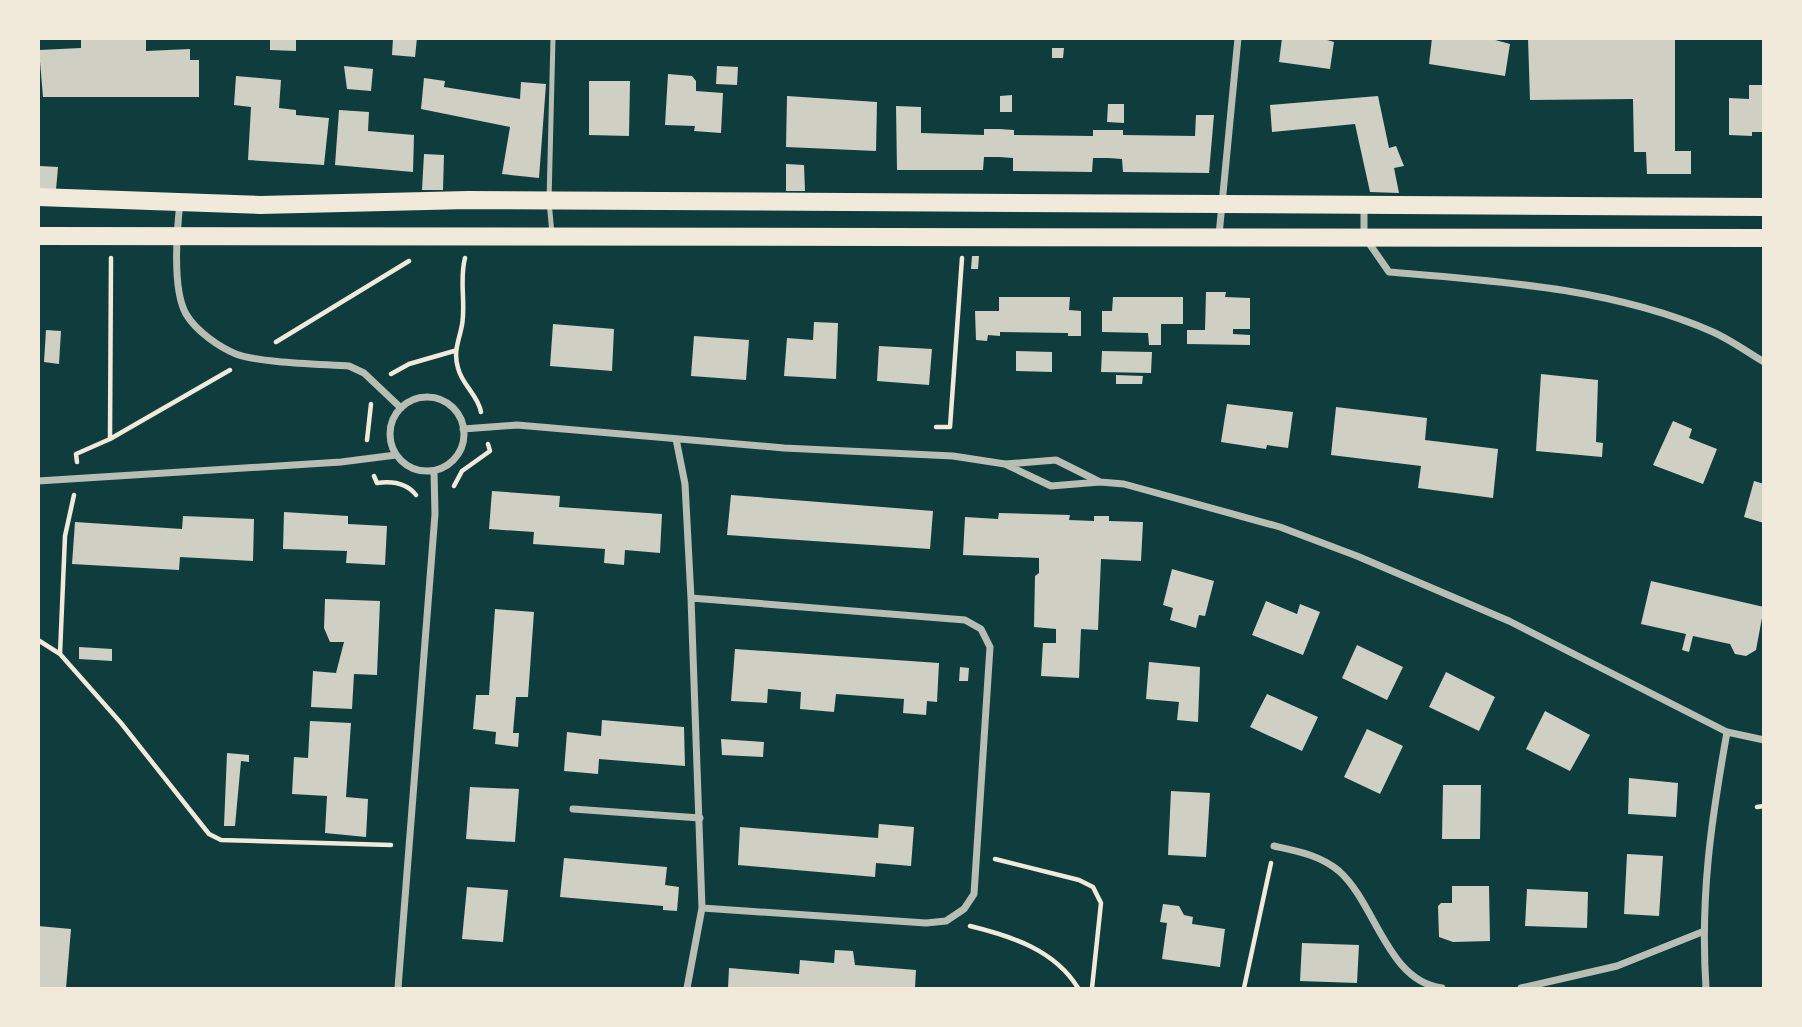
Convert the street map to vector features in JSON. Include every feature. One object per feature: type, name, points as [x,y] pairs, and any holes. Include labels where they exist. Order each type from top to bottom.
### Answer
[{"type":"main road","points":[[38,197],[260,205],[549,201],[1763,207]]},
{"type":"main road","points":[[38,236],[1763,238]]},
{"type":"street","points":[[1219,236],[1238,38]]},
{"type":"street","points":[[180,202],[177,237],[181,296],[186,314],[207,337],[237,354],[349,366],[364,373],[401,408]]},
{"type":"street","points":[[1364,206],[1364,236],[1389,272],[1498,281],[1627,304],[1714,332],[1763,362]]},
{"type":"street","points":[[433,398],[453,408],[463,429],[460,451],[454,460],[434,471],[413,469],[396,455],[390,431],[401,408],[410,401],[433,398]]},
{"type":"street","points":[[463,429],[517,425],[676,439],[953,457],[1005,464],[1056,460],[1100,482]]},
{"type":"street","points":[[676,439],[685,484],[702,908],[687,989]]},
{"type":"street","points":[[38,481],[341,462],[396,455]]},
{"type":"street","points":[[1005,464],[1051,486],[1100,482],[1125,484],[1322,542],[1508,621],[1727,732],[1763,740]]},
{"type":"street","points":[[398,989],[435,514],[434,471]]},
{"type":"street","points":[[691,598],[964,620],[981,629],[990,647],[974,894],[964,909],[946,921],[901,923],[702,908]]},
{"type":"street","points":[[1706,989],[1702,932],[1707,849],[1727,732]]},
{"type":"street","points":[[573,809],[700,818]]},
{"type":"street","points":[[1274,846],[1311,854],[1339,871],[1410,974],[1432,987],[1442,989]]},
{"type":"street","points":[[1521,989],[1617,966],[1702,932]]},
{"type":"lane","points":[[552,237],[549,201],[553,38]]},
{"type":"path","points":[[936,427],[950,427],[963,236]]},
{"type":"path","points":[[280,340],[415,258],[437,237]]},
{"type":"path","points":[[471,237],[461,278],[462,325],[454,351],[463,380],[479,402],[485,428]]},
{"type":"path","points":[[110,439],[111,254]]},
{"type":"path","points":[[60,654],[65,536],[78,477],[76,454],[110,439],[233,367]]},
{"type":"path","points":[[38,640],[60,654],[121,723],[209,834],[221,840],[408,846]]},
{"type":"path","points":[[1244,989],[1274,846]]},
{"type":"path","points":[[977,855],[1079,880],[1093,887],[1101,903],[1093,989]]},
{"type":"path","points":[[946,921],[1025,944],[1055,960],[1078,989]]},
{"type":"building","points":[[81,38],[146,38],[146,51],[190,49],[190,60],[199,60],[199,97],[43,97],[39,50],[81,48]]},
{"type":"building","points":[[270,38],[296,38],[296,51],[270,50]]},
{"type":"building","points":[[393,38],[417,38],[415,57],[392,55]]},
{"type":"building","points":[[1282,38],[1320,38],[1334,42],[1330,69],[1279,62]]},
{"type":"building","points":[[1432,38],[1488,38],[1510,44],[1505,76],[1429,64]]},
{"type":"building","points":[[1528,38],[1675,39],[1675,151],[1691,151],[1691,174],[1647,174],[1646,152],[1634,152],[1633,99],[1530,100]]},
{"type":"building","points":[[1052,48],[1064,48],[1063,58],[1052,58]]},
{"type":"building","points":[[344,66],[373,69],[371,91],[347,89]]},
{"type":"building","points":[[717,66],[738,67],[737,85],[716,84]]},
{"type":"building","points":[[668,74],[692,76],[696,81],[696,91],[723,93],[721,133],[694,131],[695,126],[665,125]]},
{"type":"building","points":[[236,76],[281,80],[279,108],[296,110],[296,115],[329,118],[324,165],[248,160],[251,107],[234,105]]},
{"type":"building","points":[[424,78],[445,81],[444,87],[520,99],[521,82],[546,84],[539,178],[502,174],[510,127],[421,109]]},
{"type":"building","points":[[589,81],[630,81],[629,136],[589,135]]},
{"type":"building","points":[[1749,85],[1764,85],[1764,132],[1752,132],[1752,136],[1729,135],[1729,98],[1749,99]]},
{"type":"building","points":[[1012,95],[1012,112],[1000,112],[1000,96]]},
{"type":"building","points":[[787,96],[877,102],[876,151],[786,147]]},
{"type":"building","points":[[1378,96],[1389,148],[1396,146],[1404,166],[1394,168],[1399,193],[1370,192],[1355,124],[1272,132],[1270,105]]},
{"type":"building","points":[[1108,104],[1124,104],[1124,123],[1107,122]]},
{"type":"building","points":[[896,106],[921,107],[921,133],[984,135],[984,129],[999,129],[1014,130],[1014,135],[1093,136],[1093,130],[1123,130],[1123,135],[1195,136],[1196,115],[1214,115],[1209,173],[1123,172],[1122,159],[1108,158],[1093,158],[1092,172],[1013,171],[1013,158],[999,157],[984,157],[983,170],[897,170]]},
{"type":"building","points":[[339,110],[369,112],[368,131],[414,135],[413,172],[335,165]]},
{"type":"building","points":[[424,154],[444,155],[443,190],[422,190]]},
{"type":"building","points":[[786,164],[804,165],[805,191],[786,191]]},
{"type":"building","points":[[40,166],[58,167],[56,190],[38,189]]},
{"type":"building","points":[[972,256],[979,256],[978,269],[971,269]]},
{"type":"building","points":[[1206,292],[1226,292],[1225,297],[1250,298],[1250,329],[1233,329],[1233,334],[1250,335],[1250,345],[1187,344],[1187,330],[1205,330]]},
{"type":"building","points":[[999,297],[1070,297],[1069,310],[1081,311],[1081,336],[1068,336],[1068,333],[1000,332],[1000,336],[988,335],[987,341],[976,340],[975,311],[999,311]]},
{"type":"building","points":[[1113,297],[1183,297],[1183,324],[1161,324],[1161,345],[1149,345],[1148,333],[1102,332],[1102,311],[1112,311]]},
{"type":"building","points":[[814,322],[838,323],[836,379],[784,376],[787,338],[813,340]]},
{"type":"building","points":[[553,324],[614,329],[612,371],[550,366]]},
{"type":"building","points":[[46,330],[61,331],[59,364],[44,362]]},
{"type":"building","points":[[694,336],[749,340],[746,380],[691,376]]},
{"type":"building","points":[[879,346],[932,349],[929,385],[877,381]]},
{"type":"building","points":[[1016,351],[1052,352],[1052,372],[1016,371]]},
{"type":"building","points":[[1102,351],[1152,352],[1151,373],[1101,372]]},
{"type":"building","points":[[1541,374],[1598,380],[1596,442],[1603,443],[1602,457],[1536,451]]},
{"type":"building","points":[[1116,375],[1143,376],[1142,384],[1116,384]]},
{"type":"building","points":[[1227,404],[1293,412],[1288,448],[1267,445],[1266,449],[1221,442]]},
{"type":"building","points":[[1336,407],[1427,418],[1425,440],[1498,449],[1493,498],[1418,488],[1421,466],[1331,455]]},
{"type":"building","points":[[1673,421],[1692,429],[1689,438],[1717,449],[1703,484],[1653,465]]},
{"type":"building","points":[[1754,481],[1764,484],[1764,523],[1744,517]]},
{"type":"building","points":[[492,491],[560,496],[559,507],[662,514],[660,553],[625,550],[624,565],[604,563],[605,549],[533,544],[534,532],[489,529]]},
{"type":"building","points":[[731,495],[933,511],[930,549],[727,535]]},
{"type":"building","points":[[284,512],[348,516],[348,524],[387,526],[385,565],[346,563],[347,551],[283,549]]},
{"type":"building","points":[[999,513],[1070,515],[1069,520],[1094,521],[1094,516],[1109,516],[1109,521],[1143,522],[1141,561],[1101,559],[1098,630],[1081,629],[1079,678],[1041,676],[1043,643],[1056,643],[1056,629],[1034,627],[1035,576],[1039,573],[1039,558],[963,555],[965,517],[998,519]]},
{"type":"building","points":[[183,516],[254,519],[253,561],[180,557],[179,570],[72,564],[75,522],[182,529]]},
{"type":"building","points":[[1172,569],[1214,581],[1205,616],[1199,615],[1196,628],[1170,620],[1173,608],[1163,605]]},
{"type":"building","points":[[1651,581],[1764,607],[1756,650],[1746,656],[1735,654],[1730,644],[1693,636],[1689,652],[1682,650],[1686,634],[1641,624]]},
{"type":"building","points":[[325,599],[380,601],[377,675],[354,674],[352,709],[311,707],[313,671],[336,673],[344,642],[330,642],[324,628]]},
{"type":"building","points":[[1266,601],[1297,614],[1300,604],[1320,612],[1303,655],[1252,635]]},
{"type":"building","points":[[495,609],[534,612],[528,697],[516,697],[513,733],[519,733],[518,747],[495,744],[496,732],[473,729],[476,695],[489,695]]},
{"type":"building","points":[[1357,645],[1403,667],[1387,700],[1342,678]]},
{"type":"building","points":[[79,647],[112,649],[112,661],[79,659]]},
{"type":"building","points":[[735,649],[939,663],[937,702],[927,701],[926,715],[903,713],[904,699],[836,694],[834,712],[800,709],[801,692],[768,689],[767,703],[731,701]]},
{"type":"building","points":[[1149,662],[1200,667],[1198,722],[1177,720],[1179,702],[1146,699]]},
{"type":"building","points":[[960,667],[969,668],[968,681],[959,681]]},
{"type":"building","points":[[1446,672],[1495,697],[1479,731],[1429,707]]},
{"type":"building","points":[[1267,694],[1318,717],[1302,751],[1250,727]]},
{"type":"building","points":[[1545,711],[1590,735],[1570,771],[1526,749]]},
{"type":"building","points":[[602,720],[684,727],[685,766],[599,759],[598,774],[564,771],[567,732],[601,736]]},
{"type":"building","points":[[310,721],[351,723],[346,797],[368,799],[366,837],[325,833],[327,796],[292,794],[294,757],[308,758]]},
{"type":"building","points":[[1367,729],[1403,746],[1380,794],[1344,777]]},
{"type":"building","points":[[721,739],[764,742],[763,757],[722,755]]},
{"type":"building","points":[[227,753],[249,755],[249,762],[241,761],[235,826],[224,826]]},
{"type":"building","points":[[1629,778],[1678,783],[1676,817],[1628,814]]},
{"type":"building","points":[[1443,785],[1481,785],[1480,839],[1442,839]]},
{"type":"building","points":[[470,787],[519,789],[515,842],[466,839]]},
{"type":"building","points":[[1171,791],[1210,793],[1206,857],[1168,855]]},
{"type":"building","points":[[879,824],[914,827],[911,866],[876,863],[875,877],[738,865],[740,827],[878,838]]},
{"type":"building","points":[[1627,854],[1663,856],[1659,916],[1624,914]]},
{"type":"building","points":[[564,858],[667,867],[665,885],[679,887],[677,911],[663,910],[663,906],[560,897]]},
{"type":"building","points":[[1452,886],[1489,886],[1490,941],[1453,942],[1439,937],[1438,906],[1441,903],[1452,903]]},
{"type":"building","points":[[467,887],[508,890],[503,942],[462,939]]},
{"type":"building","points":[[1527,889],[1588,892],[1587,928],[1525,926]]},
{"type":"building","points":[[1163,904],[1179,906],[1184,915],[1193,917],[1192,924],[1225,929],[1220,967],[1162,959],[1167,923],[1160,922]]},
{"type":"building","points":[[38,926],[71,929],[66,988],[38,988]]},
{"type":"building","points":[[1302,943],[1359,945],[1357,983],[1300,981]]},
{"type":"building","points":[[835,950],[853,951],[855,965],[916,970],[915,988],[728,988],[729,968],[799,974],[800,960],[834,963]]}]
